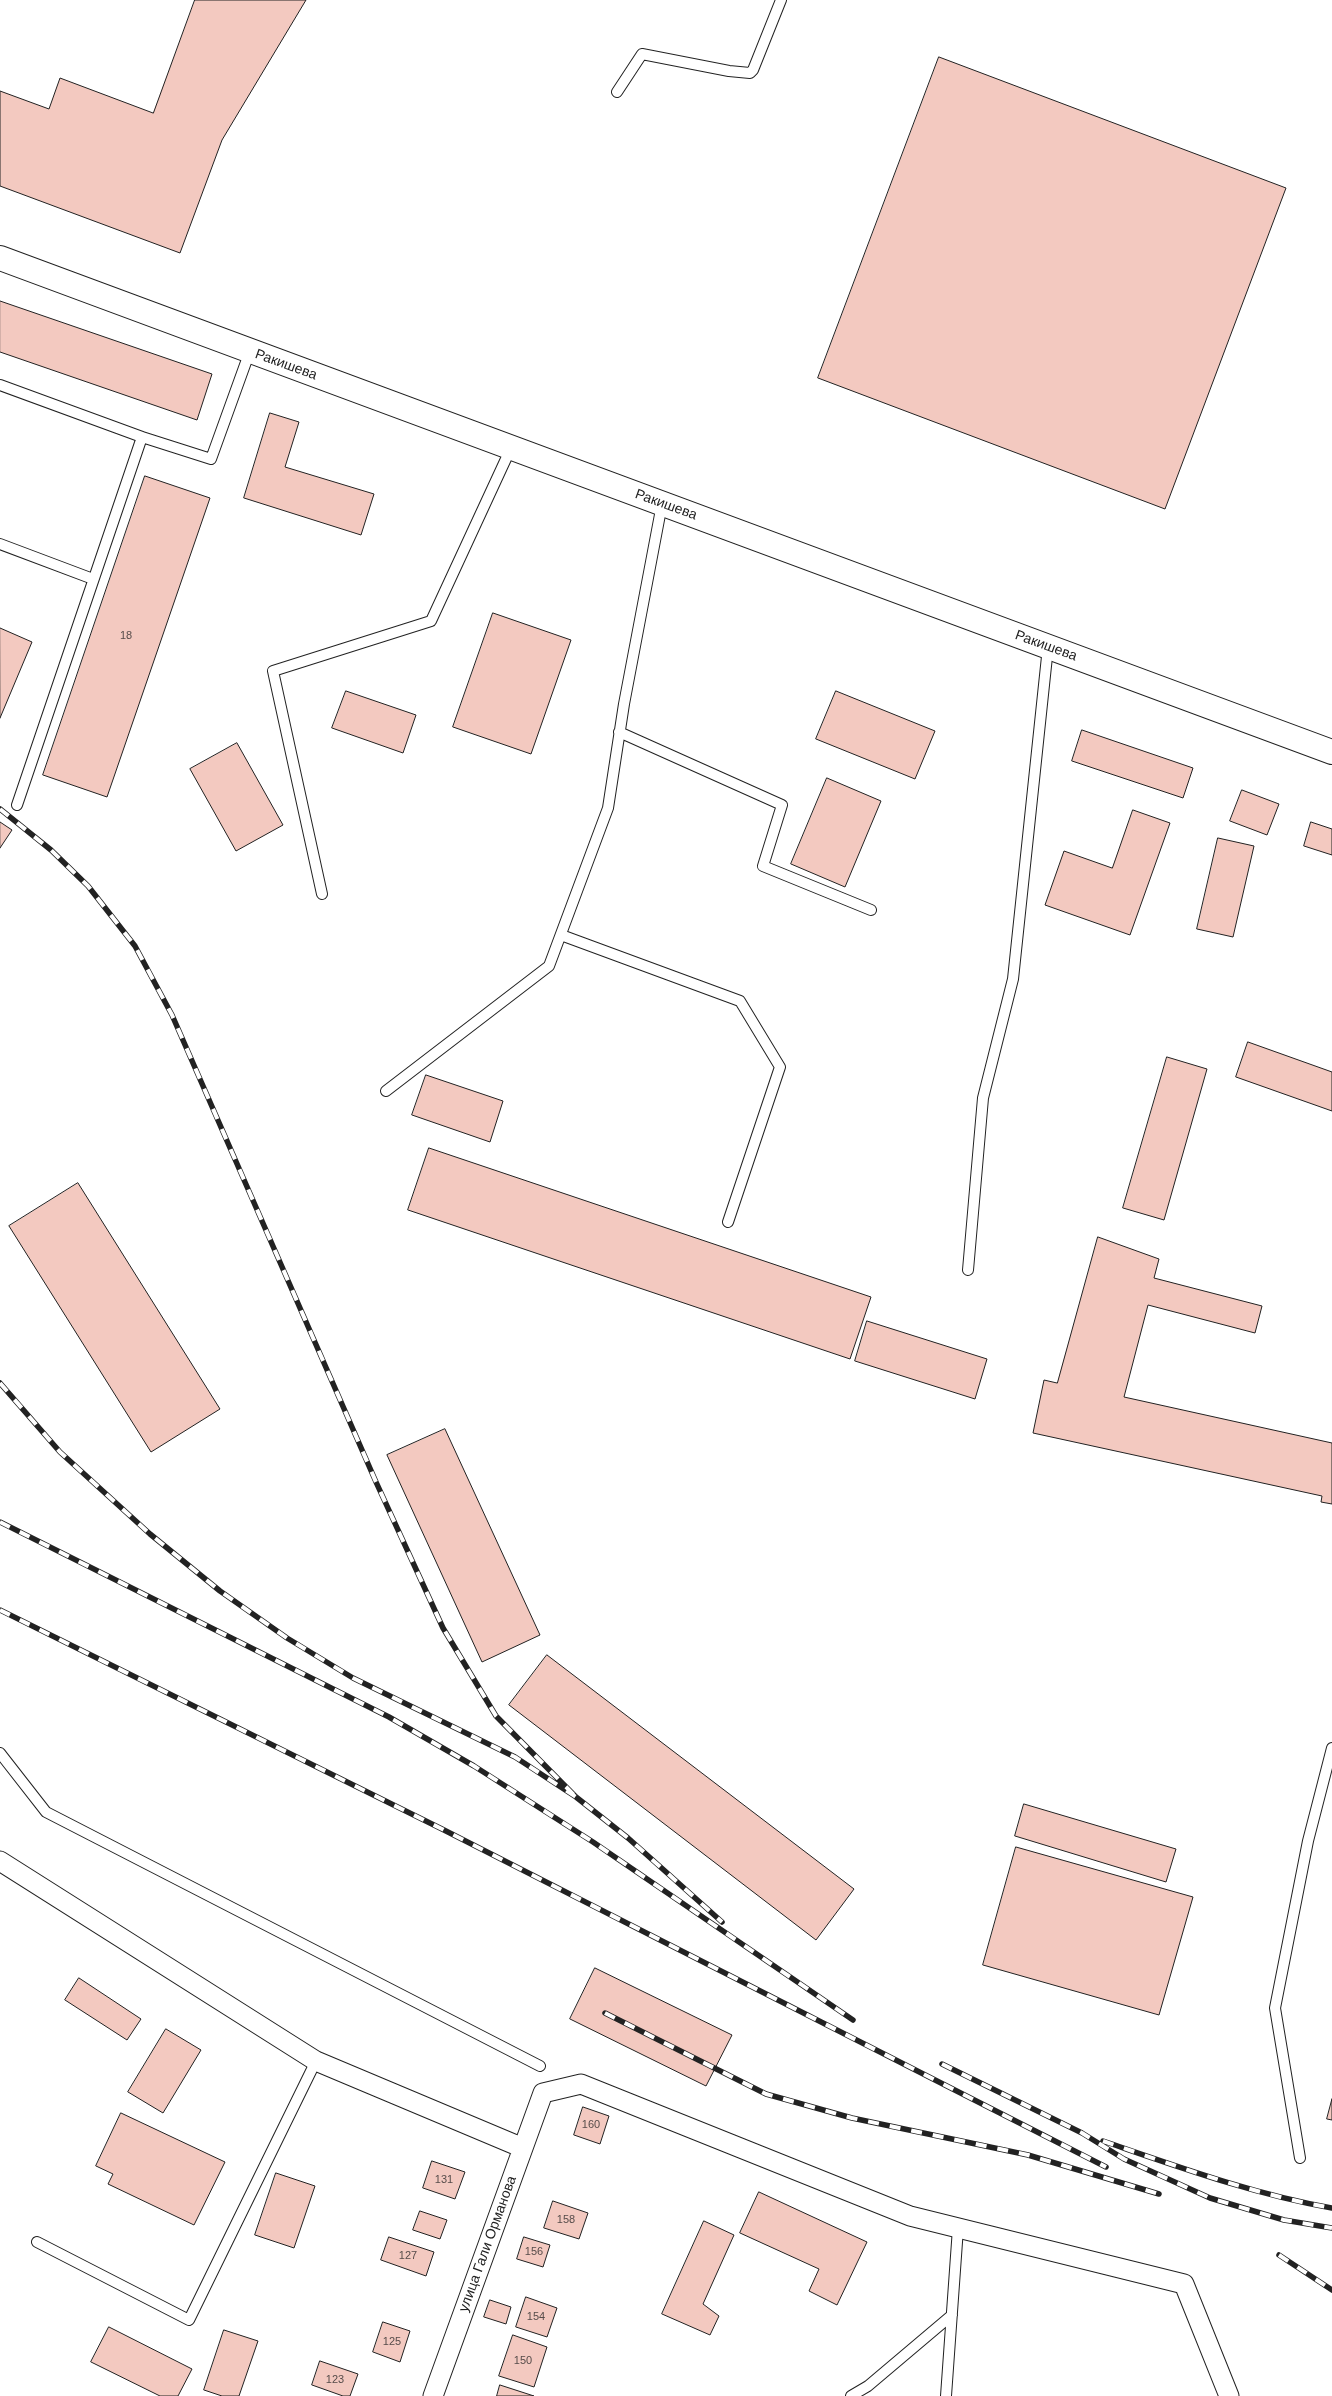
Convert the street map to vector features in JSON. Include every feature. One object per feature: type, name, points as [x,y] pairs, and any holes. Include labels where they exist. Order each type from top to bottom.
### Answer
[{"type":"street","name":"Ракишева","points":[[0,258],[1332,752]]},
{"type":"street","points":[[0,1861],[316,2061],[523,2148]]},
{"type":"street","name":"улица Гали Орманова","points":[[433,2396],[543,2092],[581,2084],[910,2216],[958,2228]]},
{"type":"street","points":[[958,2228],[1184,2284],[1229,2396]]},
{"type":"lane","points":[[617,92],[642,54],[729,72],[750,73],[753,70],[781,0]]},
{"type":"lane","points":[[0,385],[142,437],[211,459],[250,351]]},
{"type":"lane","points":[[17,805],[142,437]]},
{"type":"lane","points":[[322,894],[273,671],[431,622],[511,448]]},
{"type":"lane","points":[[386,1091],[549,966],[608,808],[662,504]]},
{"type":"lane","points":[[0,544],[94,579]]},
{"type":"lane","points":[[968,1270],[983,1098],[1013,978],[1048,647]]},
{"type":"lane","points":[[620,732],[782,805],[763,866],[871,910]]},
{"type":"lane","points":[[561,934],[740,1001],[780,1067],[728,1222]]},
{"type":"lane","points":[[1300,2158],[1275,2008],[1308,1841],[1332,1748]]},
{"type":"lane","points":[[0,1753],[46,1812],[540,2066]]},
{"type":"lane","points":[[37,2242],[188,2320],[316,2061]]},
{"type":"lane","points":[[946,2396],[958,2228]]},
{"type":"lane","points":[[851,2396],[868,2386],[952,2315]]},
{"type":"building","points":[[195,0],[306,0],[222,140],[180,253],[0,186],[0,91],[49,109],[60,78],[153,113]]},
{"type":"building","points":[[939,57],[1286,188],[1165,509],[818,378]]},
{"type":"building","points":[[0,301],[212,374],[197,420],[0,352]]},
{"type":"building","points":[[270,413],[299,422],[285,467],[374,494],[361,535],[244,498]]},
{"type":"building","points":[[145,476],[210,498],[107,797],[43,775]]},
{"type":"building","points":[[493,613],[571,640],[531,754],[453,727]]},
{"type":"building","points":[[0,628],[32,642],[0,718]]},
{"type":"building","points":[[346,691],[416,715],[403,753],[332,728]]},
{"type":"building","points":[[836,691],[935,731],[915,779],[816,739]]},
{"type":"building","points":[[1082,730],[1193,768],[1183,798],[1072,761]]},
{"type":"building","points":[[237,743],[283,825],[236,851],[190,769]]},
{"type":"building","points":[[827,778],[881,801],[845,887],[791,864]]},
{"type":"building","points":[[1242,790],[1279,804],[1267,835],[1230,821]]},
{"type":"building","points":[[1133,810],[1170,823],[1130,935],[1045,905],[1064,851],[1112,868]]},
{"type":"building","points":[[0,822],[12,830],[0,848]]},
{"type":"building","points":[[1311,822],[1332,829],[1332,855],[1304,846]]},
{"type":"building","points":[[1218,838],[1254,846],[1233,937],[1197,929]]},
{"type":"building","points":[[1248,1042],[1332,1072],[1332,1111],[1236,1077]]},
{"type":"building","points":[[1167,1057],[1207,1069],[1164,1220],[1123,1208]]},
{"type":"building","points":[[426,1075],[503,1101],[490,1142],[412,1115]]},
{"type":"building","points":[[429,1148],[871,1297],[850,1359],[408,1210]]},
{"type":"building","points":[[78,1183],[220,1409],[151,1452],[9,1226]]},
{"type":"building","points":[[1098,1237],[1159,1259],[1154,1278],[1262,1306],[1255,1333],[1148,1305],[1124,1397],[1332,1443],[1332,1504],[1321,1502],[1322,1496],[1033,1433],[1044,1380],[1057,1383]]},
{"type":"building","points":[[867,1321],[987,1359],[975,1399],[855,1361]]},
{"type":"building","points":[[445,1429],[540,1635],[482,1662],[387,1455]]},
{"type":"building","points":[[547,1655],[854,1889],[816,1940],[509,1705]]},
{"type":"building","points":[[1024,1804],[1176,1849],[1166,1882],[1015,1836]]},
{"type":"building","points":[[1016,1847],[1193,1897],[1159,2015],[983,1965]]},
{"type":"building","points":[[595,1968],[732,2035],[706,2086],[570,2019]]},
{"type":"building","points":[[79,1978],[141,2019],[127,2040],[65,2000]]},
{"type":"building","points":[[166,2029],[201,2050],[163,2113],[128,2092]]},
{"type":"building","points":[[1332,2099],[1332,2120],[1327,2119]]},
{"type":"building","points":[[583,2107],[609,2116],[600,2144],[574,2135]]},
{"type":"building","points":[[121,2113],[225,2162],[194,2225],[108,2184],[113,2174],[96,2166]]},
{"type":"building","points":[[432,2161],[465,2172],[455,2199],[423,2188]]},
{"type":"building","points":[[276,2173],[315,2186],[294,2248],[255,2235]]},
{"type":"building","points":[[759,2192],[867,2242],[837,2305],[809,2291],[819,2269],[740,2233]]},
{"type":"building","points":[[553,2201],[588,2213],[579,2239],[544,2228]]},
{"type":"building","points":[[420,2211],[447,2220],[440,2239],[413,2230]]},
{"type":"building","points":[[704,2221],[734,2235],[703,2304],[719,2316],[710,2335],[662,2314]]},
{"type":"building","points":[[389,2237],[434,2252],[426,2276],[381,2260]]},
{"type":"building","points":[[524,2237],[550,2245],[543,2267],[517,2259]]},
{"type":"building","points":[[526,2297],[557,2308],[547,2337],[516,2327]]},
{"type":"building","points":[[490,2300],[511,2307],[506,2324],[484,2317]]},
{"type":"building","points":[[383,2322],[410,2331],[400,2362],[373,2352]]},
{"type":"building","points":[[109,2327],[192,2369],[178,2396],[160,2396],[91,2362]]},
{"type":"building","points":[[224,2330],[258,2341],[239,2396],[222,2396],[204,2390]]},
{"type":"building","points":[[513,2335],[547,2347],[534,2387],[499,2376]]},
{"type":"building","points":[[320,2361],[358,2374],[350,2396],[343,2396],[312,2385]]},
{"type":"building","points":[[500,2385],[534,2396],[497,2396]]},
{"type":"railway","points":[[0,809],[51,850],[88,886],[135,946],[172,1015],[376,1482],[443,1628],[496,1716],[576,1797]]},
{"type":"railway","points":[[0,1383],[60,1452],[150,1534],[220,1591],[287,1638],[353,1678],[515,1757],[576,1797],[628,1838],[722,1922]]},
{"type":"railway","points":[[0,1522],[389,1717],[474,1766],[593,1842],[853,2020]]},
{"type":"railway","points":[[0,1610],[442,1829],[1106,2167]]},
{"type":"railway","points":[[605,2013],[766,2094],[852,2118],[1028,2155],[1159,2194]]},
{"type":"railway","points":[[942,2064],[1082,2133],[1124,2159],[1210,2198],[1284,2220],[1332,2228]]},
{"type":"railway","points":[[1103,2141],[1245,2188],[1332,2208]]},
{"type":"railway","points":[[1279,2255],[1332,2290]]}]
